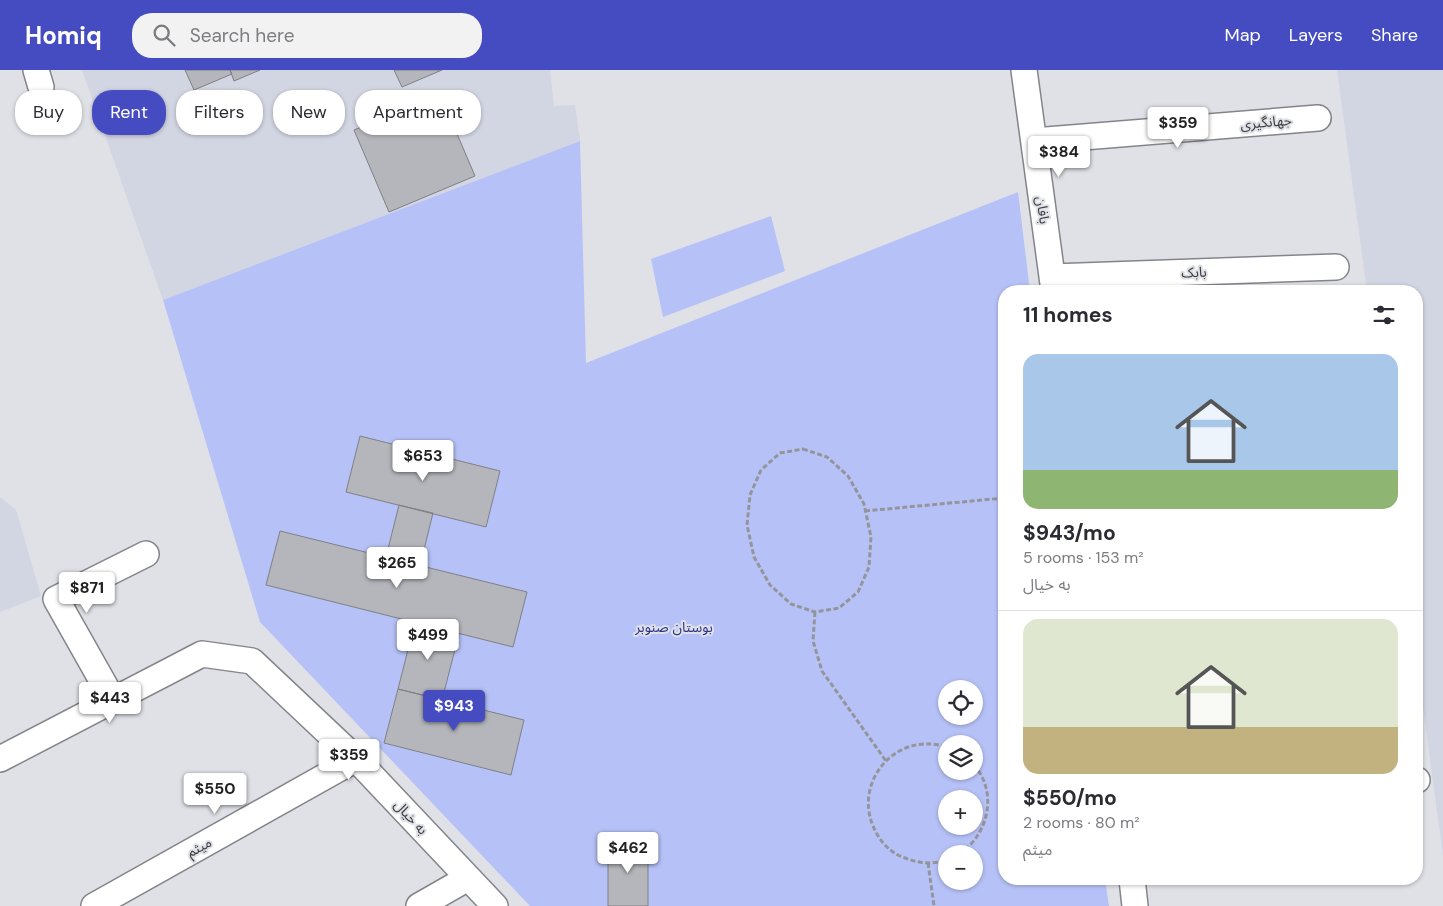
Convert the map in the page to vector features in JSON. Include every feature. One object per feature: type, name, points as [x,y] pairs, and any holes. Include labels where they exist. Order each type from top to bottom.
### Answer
[{"type":"street","name":"بافان","points":[[1024,70],[1053,284]]},
{"type":"street","name":"جهانگیری","points":[[1034,141],[1318,118]]},
{"type":"street","name":"بابک","points":[[1053,284],[1336,267]]},
{"type":"street","points":[[0,759],[113,700],[56,599],[146,554]]},
{"type":"street","name":"به خیال","points":[[113,700],[202,654],[252,661],[356,759],[495,906]]},
{"type":"street","name":"میثم","points":[[94,906],[356,759]]},
{"type":"street","points":[[419,906],[468,878]]},
{"type":"street","points":[[1133,885],[1135,906]]},
{"type":"path","points":[[803,449],[827,458],[848,476],[864,504],[865,511],[871,537],[868,567],[858,592],[838,608],[815,612],[791,604],[770,585],[754,557],[747,525],[750,495],[760,470],[780,453],[803,449]]},
{"type":"path","points":[[865,511],[998,499]]},
{"type":"path","points":[[815,612],[813,641],[822,671],[886,760]]},
{"type":"path","points":[[938,745],[925,743],[910,746],[886,760],[870,785],[868,799],[873,827],[880,839],[890,849],[914,861],[928,863],[938,861]]},
{"type":"path","points":[[970,845],[984,825],[988,811],[988,796],[983,779]]},
{"type":"path","points":[[928,863],[934,906]]},
{"type":"shaded area","points":[[82,70],[550,70],[554,106],[575,105],[580,141],[163,300],[105,135],[166,135],[166,90],[92,90],[92,98]]},
{"type":"shaded area","points":[[1337,70],[1443,70],[1443,855],[1423,708],[1423,285],[1366,285]]},
{"type":"shaded area","points":[[0,497],[16,510],[41,596],[0,612]]},
{"type":"green space","name":"بوستان صنوبر","points":[[580,141],[586,363],[1018,192],[1029,285],[998,285],[998,885],[1106,885],[1109,906],[530,906],[260,622],[163,300]]},
{"type":"green space","points":[[771,216],[785,271],[663,317],[651,259]]},
{"type":"building","points":[[185,70],[230,70],[232,74],[194,90]]},
{"type":"building","points":[[230,70],[260,70],[234,81]]},
{"type":"building","points":[[394,70],[442,70],[402,87]]},
{"type":"building","points":[[356,135],[458,135],[475,176],[389,212]]},
{"type":"building","points":[[360,436],[500,471],[486,527],[346,492]]},
{"type":"building","points":[[399,505],[433,513],[420,566],[386,557]]},
{"type":"building","points":[[280,531],[527,592],[513,647],[266,585]]},
{"type":"building","points":[[415,622],[459,634],[442,700],[398,689]]},
{"type":"building","points":[[398,689],[524,720],[511,775],[384,743]]},
{"type":"building","points":[[608,841],[648,841],[648,906],[608,906]]}]
